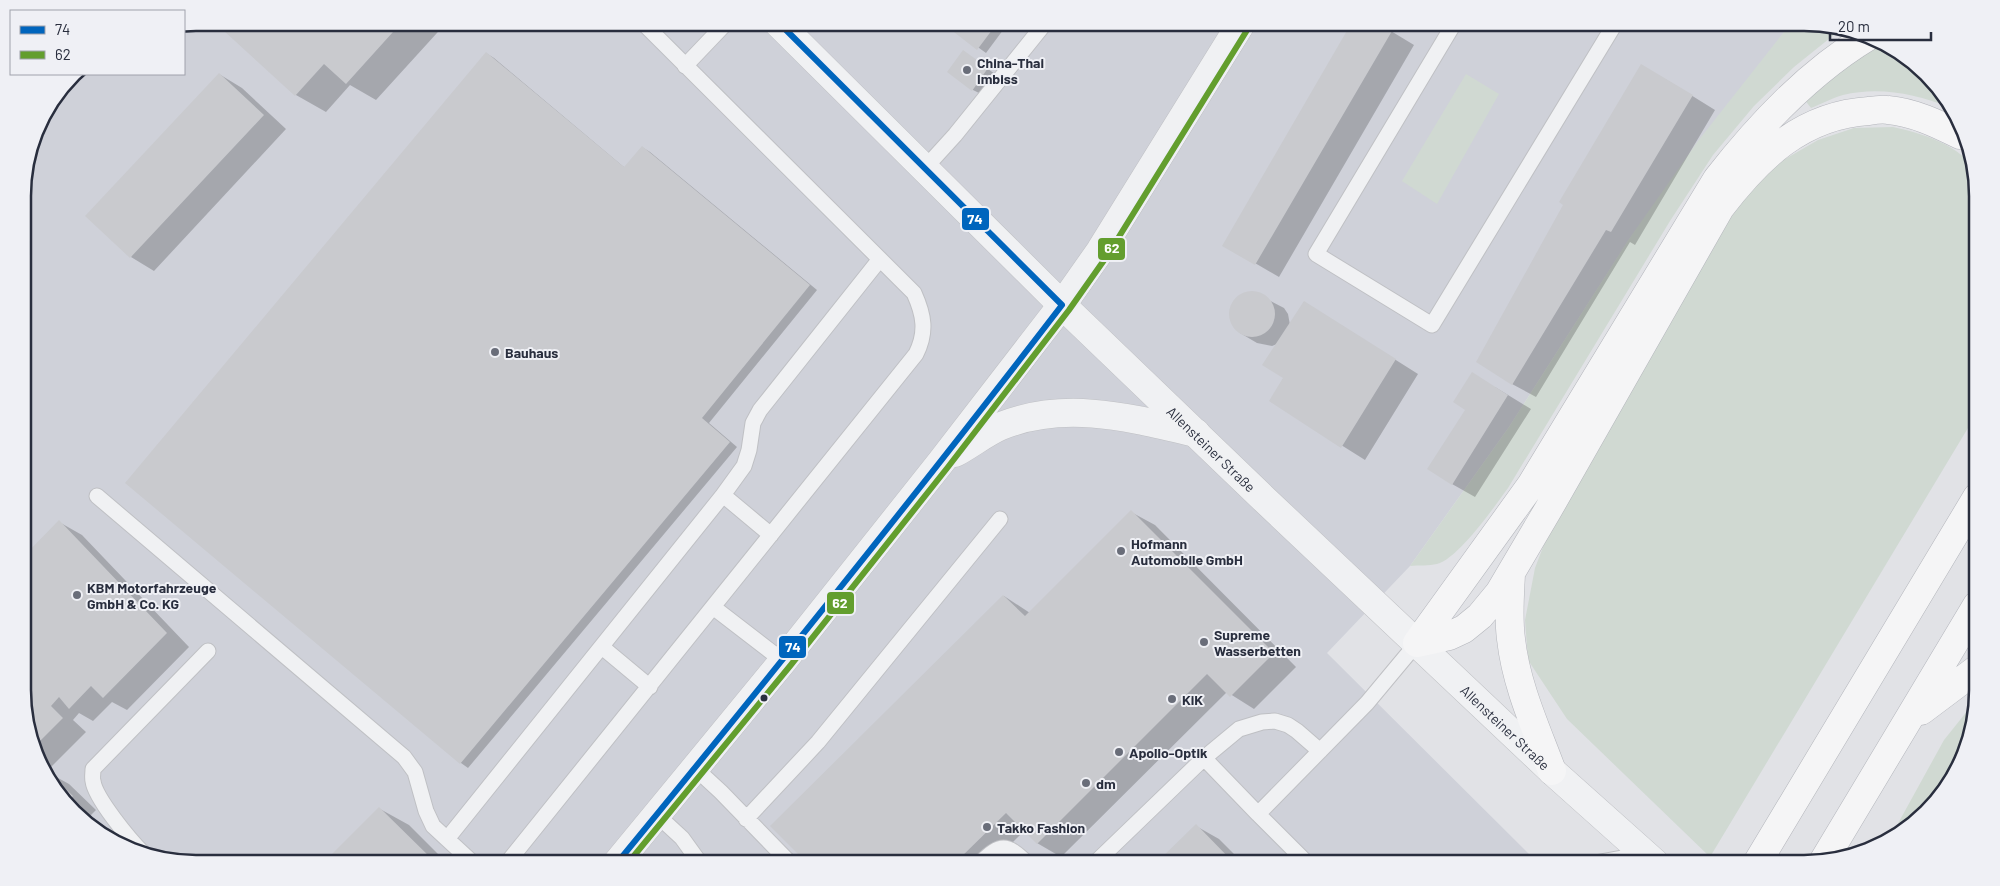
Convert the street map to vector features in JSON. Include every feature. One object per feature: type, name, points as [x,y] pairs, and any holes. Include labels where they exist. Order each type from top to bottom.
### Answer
[{"type":"highway","points":[[1417,643],[1531,485],[1717,179],[1747,141],[1781,106],[1825,66],[1861,42]]},
{"type":"highway","points":[[1417,643],[1449,636],[1480,616],[1490,605],[1512,573],[1720,208],[1755,165],[1775,147],[1796,133],[1820,120],[1850,112],[1888,110],[1929,120],[1956,133]]},
{"type":"highway","points":[[1762,854],[1969,510]]},
{"type":"highway","points":[[1512,573],[1509,615],[1514,658],[1524,694],[1552,771]]},
{"type":"highway","points":[[1828,853],[1910,720],[1969,619]]},
{"type":"highway","points":[[1910,720],[1969,674]]},
{"type":"street","points":[[624,855],[783,662],[941,462],[1062,304],[1100,251],[1235,31]]},
{"type":"street","name":"Allensteiner Straße","points":[[787,32],[1062,304],[1552,771],[1645,854]]},
{"type":"street","points":[[941,462],[1000,427],[1023,419],[1046,415],[1103,413],[1197,433]]},
{"type":"lane","points":[[925,168],[955,135],[1038,31]]},
{"type":"lane","points":[[1449,31],[1316,254],[1432,325],[1610,31]]},
{"type":"lane","points":[[514,855],[916,354],[922,342],[924,325],[914,293],[651,32]]},
{"type":"lane","points":[[685,66],[718,32]]},
{"type":"lane","points":[[447,839],[723,496],[744,466],[749,450],[753,423],[760,410],[880,259]]},
{"type":"lane","points":[[97,496],[404,757],[415,772],[426,811],[433,826],[463,855]]},
{"type":"lane","points":[[723,496],[771,535]]},
{"type":"lane","points":[[746,819],[818,742],[1000,519]]},
{"type":"lane","points":[[713,607],[783,662]]},
{"type":"lane","points":[[1258,814],[1380,689],[1417,643]]},
{"type":"lane","points":[[602,648],[650,686]]},
{"type":"lane","points":[[125,838],[97,794],[93,782],[93,769],[208,651]]},
{"type":"lane","points":[[1104,854],[1204,758],[1239,729],[1252,724],[1275,721],[1288,725],[1297,731],[1320,752]]},
{"type":"lane","points":[[1204,758],[1298,854]]},
{"type":"lane","points":[[695,768],[782,855]]},
{"type":"lane","points":[[656,814],[682,838],[694,855]]},
{"type":"lane","points":[[988,855],[992,851],[1002,848],[1013,850],[1018,854]]},
{"type":"shaded area","points":[[1785,31],[1630,238],[1509,427],[1410,566],[1327,653],[1529,854],[196,855],[164,852],[133,842],[114,833],[96,821],[79,807],[65,790],[53,772],[44,753],[37,733],[33,712],[31,690],[32,185],[34,164],[44,133],[59,104],[84,75],[185,75],[185,32]]},
{"type":"shaded area","points":[[1785,31],[1835,34],[1794,67],[1754,106],[1713,155],[1670,221],[1508,488],[1485,519],[1465,543],[1446,560],[1434,565],[1410,566],[1509,427],[1629,239],[1698,141]]},
{"type":"shaded area","points":[[1875,48],[1886,53],[1921,79],[1940,104],[1910,95],[1870,91],[1843,95],[1811,108],[1804,99],[1858,57]]},
{"type":"shaded area","points":[[1466,74],[1499,94],[1437,204],[1402,181]]},
{"type":"shaded area","points":[[1893,127],[1916,133],[1952,148],[1964,157],[1969,196],[1969,426],[1712,854],[1707,854],[1567,719],[1528,660],[1525,620],[1535,568],[1548,534],[1727,219],[1749,189],[1780,162],[1818,140],[1854,128]]},
{"type":"shaded area","points":[[1967,711],[1963,733],[1947,772],[1921,807],[1896,827],[1944,740]]},
{"type":"building","points":[[1347,31],[1392,31],[1255,265],[1222,246]]},
{"type":"building","points":[[225,32],[393,32],[346,84],[324,64],[295,96]]},
{"type":"building","points":[[953,32],[991,32],[977,50]]},
{"type":"building","name":"China-Thai Imbiss","points":[[963,50],[988,68],[972,91],[947,72]]},
{"type":"building","name":"Bauhaus","points":[[486,52],[624,167],[642,146],[810,285],[702,418],[730,442],[460,764],[125,483]]},
{"type":"building","points":[[1641,64],[1693,95],[1611,232],[1606,230],[1512,385],[1476,362],[1563,205],[1559,202]]},
{"type":"building","points":[[219,73],[264,115],[130,258],[85,216]]},
{"type":"building","points":[[1252,291],[1265,295],[1271,301],[1275,314],[1271,327],[1265,333],[1252,337],[1239,333],[1233,327],[1229,314],[1233,301],[1239,295]]},
{"type":"building","points":[[1304,301],[1396,359],[1341,448],[1269,401],[1283,378],[1262,365]]},
{"type":"building","points":[[1472,372],[1508,395],[1452,485],[1427,469],[1465,410],[1453,402]]},
{"type":"building","points":[[1131,510],[1274,653],[1230,697],[1207,674],[1037,844],[1006,813],[964,855],[799,855],[770,826],[1003,595],[1025,616]]},
{"type":"building","name":"KBM Motorfahrzeuge GmbH & Co. KG","points":[[59,520],[167,633],[103,698],[91,686],[69,709],[59,697],[51,706],[63,718],[40,741],[33,712],[31,690],[31,549]]},
{"type":"building","points":[[62,785],[73,796],[71,798]]},
{"type":"building","points":[[379,807],[428,855],[331,855]]},
{"type":"building","points":[[1196,824],[1226,854],[1165,854]]},
{"type":"transit line","name":"62","points":[[635,855],[790,666],[948,467],[1069,310],[1107,256],[1246,31]]},
{"type":"transit line","name":"74","points":[[624,855],[842,586],[1062,305],[788,32]]},
{"type":"place","name":"China-Thai Imbiss","points":[[967,70]]},
{"type":"place","name":"Bauhaus","points":[[495,352]]},
{"type":"place","name":"Hofmann Automobile GmbH","points":[[1121,551]]},
{"type":"place","name":"KBM Motorfahrzeuge GmbH & Co. KG","points":[[77,595]]},
{"type":"place","name":"Supreme Wasserbetten","points":[[1204,642]]},
{"type":"place","name":"KiK","points":[[1172,699]]},
{"type":"place","name":"Apollo-Optik","points":[[1119,752]]},
{"type":"place","name":"dm","points":[[1086,783]]},
{"type":"place","name":"Takko Fashion","points":[[987,827]]}]
